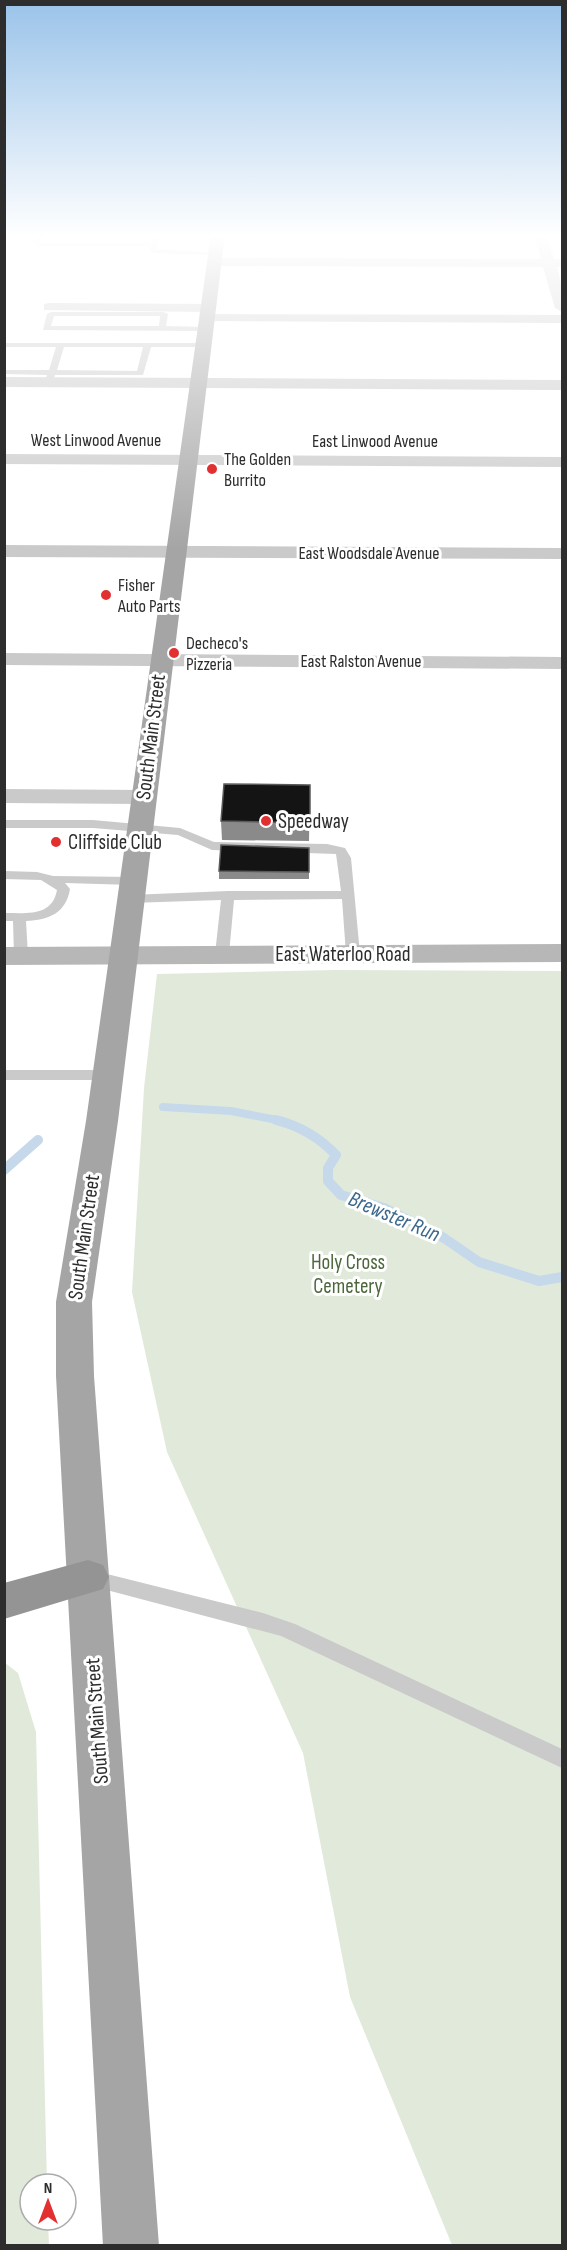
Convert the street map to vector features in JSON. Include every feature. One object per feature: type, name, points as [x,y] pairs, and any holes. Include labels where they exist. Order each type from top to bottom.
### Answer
[{"type":"highway","points":[[4,1576],[88,1577]]},
{"type":"highway","points":[[4,1601],[88,1577]]},
{"type":"main road","name":"South Main Street","points":[[131,2246],[75,1376],[74,1302],[108,1075],[203,339]]},
{"type":"main road","name":"East Waterloo Road","points":[[13,956],[562,953]]},
{"type":"street","points":[[4,382],[51,378],[139,378],[198,384],[562,385]]},
{"type":"street","name":"West Linwood Avenue","points":[[4,459],[188,460]]},
{"type":"street","name":"East Linwood Avenue","points":[[188,460],[562,462]]},
{"type":"street","name":"East Woodsdale Avenue","points":[[4,551],[562,554]]},
{"type":"street","name":"East Ralston Avenue","points":[[4,659],[562,663]]},
{"type":"street","points":[[4,796],[144,797]]},
{"type":"lane","points":[[4,345],[148,345],[165,339]]},
{"type":"lane","points":[[4,372],[51,378],[61,345]]},
{"type":"lane","points":[[139,378],[148,345]]},
{"type":"lane","points":[[4,824],[93,824],[180,832],[212,846],[327,848],[341,851],[345,858],[353,954]]},
{"type":"lane","points":[[4,875],[35,875],[131,890],[228,895],[348,895]]},
{"type":"lane","points":[[4,917],[40,917],[56,910],[64,899],[64,889],[56,879]]},
{"type":"lane","points":[[222,954],[228,895]]},
{"type":"lane","points":[[13,956],[19,917]]},
{"type":"lane","points":[[4,1075],[108,1075]]},
{"type":"lane","points":[[88,1577],[288,1630],[562,1759]]},
{"type":"green space","name":"Holy Cross Cemetery","points":[[335,970],[562,971],[562,2245],[452,2245],[350,1997],[303,1753],[167,1452],[132,1292],[144,1088],[157,974]]},
{"type":"green space","points":[[4,1662],[18,1673],[36,1732],[47,2172],[18,2172],[18,2232],[48,2232],[49,2245],[5,2245]]},
{"type":"building","points":[[224,784],[310,785],[310,823],[221,821]]},
{"type":"building","points":[[221,845],[309,848],[309,872],[219,871]]},
{"type":"waterway","name":"Brewster Run","points":[[163,1107],[231,1111],[282,1121]]},
{"type":"waterway","name":"Brewster Run","points":[[276,1120],[309,1133],[336,1155],[328,1168],[328,1181],[341,1195],[384,1208],[444,1238],[479,1262],[539,1281],[562,1277]]},
{"type":"waterway","name":"Brewster Run","points":[[4,1170],[38,1140]]},
{"type":"place","name":"The Golden Burrito","points":[[212,469]]},
{"type":"place","name":"Fisher Auto Parts","points":[[106,595]]},
{"type":"place","name":"Decheco's Pizzeria","points":[[174,653]]},
{"type":"place","name":"Speedway","points":[[266,821]]},
{"type":"place","name":"Cliffside Club","points":[[56,842]]}]
